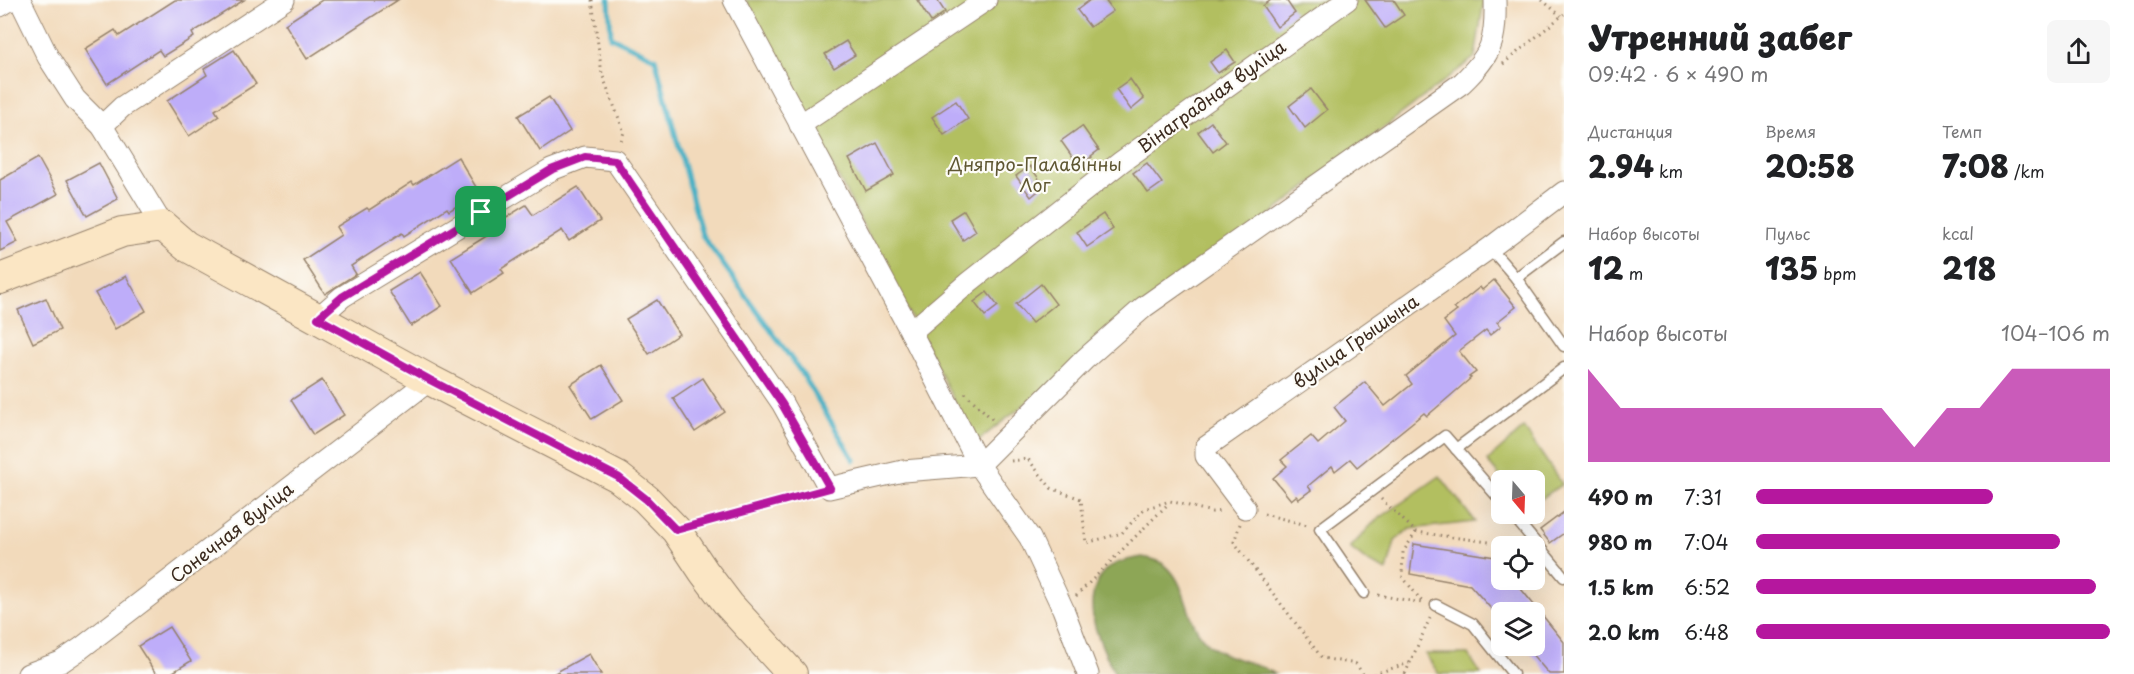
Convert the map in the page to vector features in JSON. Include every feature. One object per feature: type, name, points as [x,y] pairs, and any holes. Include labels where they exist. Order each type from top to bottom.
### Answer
[{"type":"street","points":[[0,6],[10,0]]},
{"type":"street","points":[[20,0],[48,57],[75,99],[102,126],[163,226],[186,246],[430,380],[618,477],[646,499],[676,530],[729,605],[792,674]]},
{"type":"street","points":[[102,126],[122,106],[284,0]]},
{"type":"street","points":[[734,0],[911,332],[979,465],[1030,538],[1063,609],[1088,674]]},
{"type":"street","points":[[800,125],[986,0]]},
{"type":"street","name":"Вінаградная вуліца","points":[[911,332],[945,302],[1121,162],[1347,0]]},
{"type":"street","points":[[318,318],[342,297],[551,170],[585,157],[615,160],[782,404],[830,488],[903,471],[979,465],[1085,359],[1144,307],[1462,83],[1483,62],[1493,42],[1495,0]]},
{"type":"street","name":"вуліца Грышына","points":[[1245,508],[1206,456],[1206,447],[1490,248],[1564,192]]},
{"type":"street","points":[[0,279],[122,232],[163,226]]},
{"type":"street","name":"Сонечная вуліца","points":[[28,674],[61,662],[80,649],[430,380]]},
{"type":"lane","points":[[1516,278],[1564,242]]},
{"type":"lane","points":[[1490,248],[1516,278],[1564,346]]},
{"type":"lane","points":[[1456,449],[1564,368]]},
{"type":"lane","points":[[1364,593],[1320,529],[1445,436],[1491,489]]},
{"type":"lane","points":[[1520,524],[1564,577]]},
{"type":"lane","points":[[1436,605],[1473,624],[1513,674]]},
{"type":"path","points":[[592,0],[602,74],[624,132],[615,160]]},
{"type":"path","points":[[1500,66],[1563,15],[1542,0]]},
{"type":"path","points":[[959,387],[1008,435],[1051,488],[1082,499],[1086,543],[1122,533],[1144,509],[1170,501],[1212,512],[1245,508],[1320,529]]},
{"type":"path","points":[[979,465],[1028,459]]},
{"type":"path","points":[[676,530],[830,488]]},
{"type":"path","points":[[1372,490],[1416,532],[1491,542]]},
{"type":"path","points":[[1085,588],[1170,501]]},
{"type":"path","points":[[1245,508],[1234,542],[1322,658],[1356,664],[1363,674]]},
{"type":"path","points":[[1416,532],[1403,552],[1402,576],[1423,603]]},
{"type":"path","points":[[1364,593],[1436,605],[1405,674]]},
{"type":"path","points":[[1374,674],[1410,662]]},
{"type":"green space","name":"Дняпро-Палавінны Лог","points":[[746,0],[1484,0],[1475,57],[976,442]]},
{"type":"green space","points":[[1524,428],[1562,484],[1545,496],[1545,470],[1495,470],[1487,461]]},
{"type":"green space","points":[[1440,476],[1475,522],[1410,529],[1395,541],[1387,571],[1368,562],[1350,548],[1374,522]]},
{"type":"green space","points":[[1142,557],[1154,559],[1169,569],[1180,587],[1196,628],[1210,645],[1219,651],[1275,674],[1115,674],[1095,628],[1092,603],[1094,591],[1101,575],[1111,566]]},
{"type":"green space","points":[[1425,654],[1468,654],[1481,674],[1439,674]]},
{"type":"building","points":[[175,0],[244,0],[192,33],[194,37],[163,56],[159,50],[107,84],[85,49],[115,30],[119,36]]},
{"type":"building","points":[[322,0],[398,0],[307,59],[285,24]]},
{"type":"building","points":[[917,0],[937,0],[945,12],[931,22]]},
{"type":"building","points":[[1090,0],[1105,0],[1113,11],[1090,27],[1077,10]]},
{"type":"building","points":[[1271,0],[1286,0],[1295,13],[1277,27],[1263,6]]},
{"type":"building","points":[[1365,0],[1394,0],[1404,15],[1385,28]]},
{"type":"building","points":[[846,41],[855,55],[834,68],[825,54]]},
{"type":"building","points":[[234,50],[256,84],[215,110],[219,116],[189,136],[167,101],[207,75],[204,69]]},
{"type":"building","points":[[1227,50],[1235,62],[1218,73],[1210,62]]},
{"type":"building","points":[[1130,79],[1144,99],[1131,110],[1116,89]]},
{"type":"building","points":[[1311,89],[1327,110],[1305,128],[1289,106]]},
{"type":"building","points":[[549,97],[570,131],[540,151],[518,116]]},
{"type":"building","points":[[956,101],[968,119],[944,135],[932,117]]},
{"type":"building","points":[[1211,122],[1226,142],[1213,152],[1198,132]]},
{"type":"building","points":[[1082,126],[1099,150],[1078,165],[1061,141]]},
{"type":"building","points":[[877,143],[894,175],[866,191],[849,159]]},
{"type":"building","points":[[458,157],[479,192],[449,211],[447,208],[404,236],[402,233],[351,266],[356,274],[325,294],[303,260],[341,235],[336,227],[367,208],[369,210],[412,182],[414,185]]},
{"type":"building","points":[[38,158],[58,194],[7,222],[18,242],[0,251],[0,180]]},
{"type":"building","points":[[99,163],[118,199],[87,216],[67,180]]},
{"type":"building","points":[[1147,163],[1162,183],[1148,193],[1133,173]]},
{"type":"building","points":[[1030,166],[1044,186],[1031,197],[1016,176]]},
{"type":"building","points":[[578,187],[600,221],[569,241],[562,230],[501,269],[504,273],[473,293],[451,258],[498,229],[495,224],[526,205],[533,215]]},
{"type":"building","points":[[964,210],[976,231],[963,240],[950,219]]},
{"type":"building","points":[[1103,214],[1113,229],[1087,247],[1077,232]]},
{"type":"building","points":[[420,272],[442,306],[411,326],[389,291]]},
{"type":"building","points":[[126,276],[146,311],[115,329],[95,293]]},
{"type":"building","points":[[1494,280],[1516,307],[1497,322],[1501,326],[1490,335],[1486,330],[1459,351],[1476,372],[1469,377],[1471,378],[1427,416],[1424,413],[1357,467],[1350,459],[1335,471],[1332,466],[1308,486],[1311,490],[1299,499],[1296,496],[1291,500],[1273,478],[1287,466],[1281,460],[1311,436],[1318,444],[1345,421],[1334,407],[1365,382],[1385,406],[1412,384],[1406,376],[1455,336],[1444,321],[1457,311],[1454,308],[1480,287],[1482,290]]},
{"type":"building","points":[[1041,284],[1056,304],[1032,323],[1016,304]]},
{"type":"building","points":[[987,292],[998,306],[985,316],[974,302]]},
{"type":"building","points":[[46,298],[60,330],[33,343],[18,310]]},
{"type":"building","points":[[657,300],[679,334],[649,354],[626,319]]},
{"type":"building","points":[[601,365],[623,400],[592,419],[570,385]]},
{"type":"building","points":[[703,378],[725,412],[695,432],[673,398]]},
{"type":"building","points":[[322,380],[344,415],[313,435],[291,400]]},
{"type":"building","points":[[1564,512],[1564,533],[1550,543],[1540,530]]},
{"type":"building","points":[[1414,544],[1491,556],[1491,590],[1522,590],[1532,602],[1491,602],[1491,609],[1470,585],[1410,574]]},
{"type":"building","points":[[1545,619],[1564,642],[1564,674],[1549,674],[1533,656],[1545,656]]},
{"type":"building","points":[[169,627],[191,661],[170,674],[156,674],[138,646]]},
{"type":"building","points":[[589,654],[601,674],[553,674]]},
{"type":"waterway","points":[[609,0],[611,37],[655,58],[702,235],[803,375],[854,460]]},
{"type":"route","points":[[585,157],[615,160],[782,404],[830,488],[676,530],[646,499],[618,477],[430,380],[318,318],[342,297],[481,212],[551,170],[585,157]]}]
